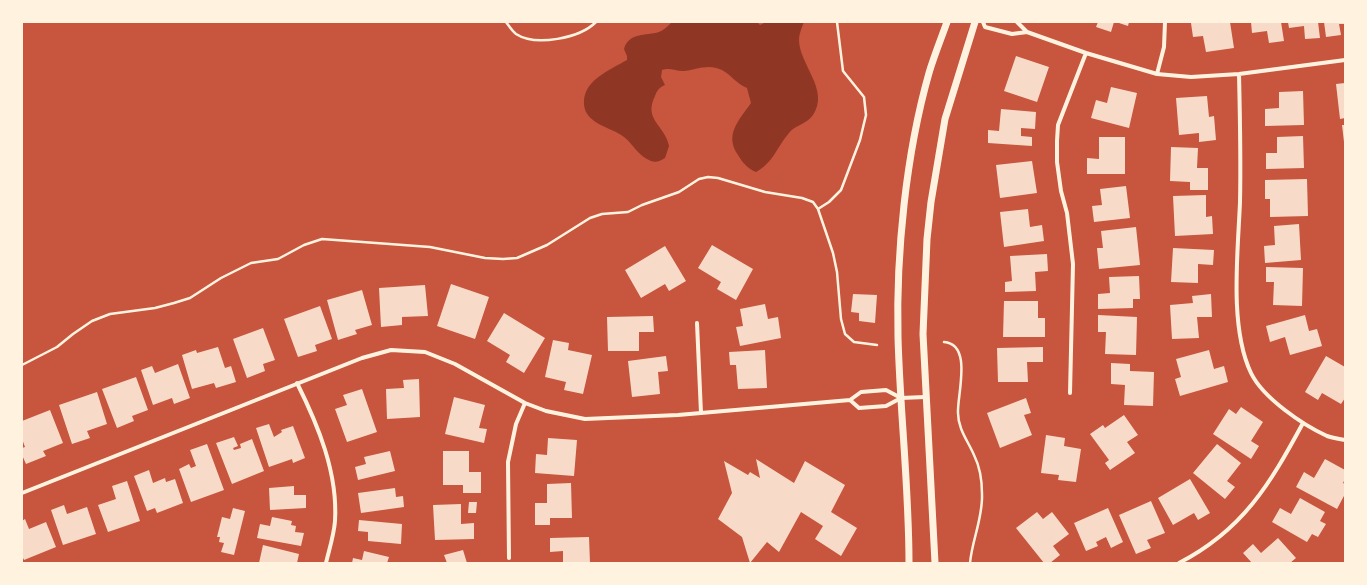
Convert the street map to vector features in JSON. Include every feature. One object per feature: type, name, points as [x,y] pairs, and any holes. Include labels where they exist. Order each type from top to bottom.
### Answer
[{"type":"street","points":[[909,563],[898,335],[901,240],[911,156],[929,73],[947,22]]},
{"type":"street","points":[[935,563],[923,351],[926,239],[938,154],[945,119],[975,22]]},
{"type":"street","points":[[983,22],[985,27],[1012,34],[1027,32]]},
{"type":"street","points":[[1017,22],[1027,32],[1086,53],[1157,74],[1191,77],[1239,74],[1345,60]]},
{"type":"street","points":[[1157,74],[1164,47],[1165,22]]},
{"type":"street","points":[[1070,393],[1073,264],[1067,213],[1056,162],[1058,125],[1086,53]]},
{"type":"street","points":[[1239,74],[1241,141],[1237,293],[1240,329],[1251,373],[1265,392],[1303,423],[1329,437],[1345,440]]},
{"type":"street","points":[[697,323],[701,413]]},
{"type":"street","points":[[22,493],[297,383],[362,358],[390,350],[425,352],[455,364],[525,403],[546,411],[585,419],[701,413],[850,400],[861,392],[886,390],[901,398]]},
{"type":"street","points":[[297,383],[317,426],[326,452],[335,494],[335,522],[326,563]]},
{"type":"street","points":[[850,400],[860,408],[886,406],[901,398],[926,397]]},
{"type":"street","points":[[509,558],[508,462],[516,424],[525,403]]},
{"type":"street","points":[[1179,563],[1194,555],[1227,532],[1252,505],[1276,473],[1303,423]]},
{"type":"path","points":[[506,22],[516,34],[535,39],[574,36],[587,30],[596,22]]},
{"type":"path","points":[[818,209],[829,202],[841,190],[860,140],[866,115],[864,97],[844,71],[837,22]]},
{"type":"path","points":[[22,365],[57,347],[92,321],[110,314],[155,308],[190,298],[220,278],[251,263],[278,260],[304,245],[322,239],[430,247],[484,258],[517,258],[547,245],[590,218],[602,214],[628,212],[642,205],[679,192],[699,179],[708,177],[728,180],[778,196],[802,198],[813,202],[818,209],[837,272],[841,319],[845,334],[854,342],[877,345]]},
{"type":"path","points":[[944,342],[953,345],[961,359],[958,420],[966,441],[975,455],[982,483],[983,495],[970,563]]},
{"type":"shaded area","points":[[672,22],[757,22],[760,25],[766,22],[804,22],[799,38],[800,49],[816,87],[818,96],[817,106],[813,115],[792,130],[767,164],[756,172],[741,160],[732,141],[738,122],[751,103],[747,88],[717,68],[707,67],[683,71],[670,69],[662,70],[661,77],[665,85],[657,92],[652,104],[653,117],[667,139],[669,146],[665,158],[660,161],[653,162],[647,159],[624,137],[598,123],[587,114],[584,100],[589,86],[600,76],[627,60],[624,49],[626,44],[634,37],[659,32]]},
{"type":"building","points":[[1098,22],[1114,22],[1111,32],[1096,27]]},
{"type":"building","points":[[1116,22],[1129,22],[1128,26]]},
{"type":"building","points":[[1230,22],[1234,48],[1206,52],[1203,36],[1193,37],[1191,23]]},
{"type":"building","points":[[1251,22],[1281,22],[1284,41],[1269,43],[1267,31],[1252,33]]},
{"type":"building","points":[[1288,22],[1318,22],[1320,38],[1305,39],[1304,26],[1289,28]]},
{"type":"building","points":[[1324,22],[1345,22],[1345,24],[1339,24],[1341,35],[1326,37]]},
{"type":"building","points":[[1016,56],[1049,67],[1037,102],[1004,91]]},
{"type":"building","points":[[1345,83],[1345,118],[1340,119],[1336,84]]},
{"type":"building","points":[[1111,87],[1137,93],[1129,128],[1091,118],[1096,100],[1107,103]]},
{"type":"building","points":[[1303,91],[1304,125],[1265,126],[1265,109],[1279,108],[1279,92]]},
{"type":"building","points":[[1207,96],[1209,117],[1214,116],[1216,140],[1199,142],[1199,133],[1179,135],[1176,98]]},
{"type":"building","points":[[1001,109],[1036,112],[1035,129],[1021,128],[1021,136],[1032,137],[1032,146],[988,143],[988,130],[999,131]]},
{"type":"building","points":[[1342,125],[1345,125],[1345,142],[1344,142]]},
{"type":"building","points":[[1303,136],[1304,168],[1266,169],[1266,153],[1277,153],[1277,137]]},
{"type":"building","points":[[1099,137],[1125,137],[1125,174],[1087,174],[1087,158],[1099,159]]},
{"type":"building","points":[[1171,147],[1198,148],[1197,168],[1208,168],[1208,190],[1190,190],[1190,182],[1170,181]]},
{"type":"building","points":[[1032,161],[1037,193],[1000,198],[996,165]]},
{"type":"building","points":[[1307,179],[1308,216],[1270,217],[1270,199],[1265,199],[1265,180]]},
{"type":"building","points":[[1126,186],[1130,218],[1094,222],[1092,206],[1102,205],[1100,189]]},
{"type":"building","points":[[1206,195],[1206,217],[1212,216],[1213,234],[1175,236],[1173,196]]},
{"type":"building","points":[[1028,209],[1030,227],[1042,225],[1044,241],[1004,247],[1000,212]]},
{"type":"building","points":[[1299,224],[1301,260],[1265,263],[1264,246],[1275,245],[1274,226]]},
{"type":"building","points":[[1136,227],[1140,265],[1099,269],[1097,248],[1103,248],[1101,231]]},
{"type":"building","points":[[712,245],[753,269],[736,300],[717,289],[721,282],[698,268]]},
{"type":"building","points":[[665,246],[686,281],[669,291],[665,284],[641,298],[625,270]]},
{"type":"building","points":[[1173,248],[1214,250],[1213,265],[1198,264],[1198,283],[1171,282]]},
{"type":"building","points":[[1047,254],[1048,271],[1035,272],[1036,291],[1005,292],[1005,282],[1012,281],[1010,256]]},
{"type":"building","points":[[1266,267],[1303,268],[1302,306],[1273,305],[1274,282],[1266,282]]},
{"type":"building","points":[[1139,276],[1140,299],[1133,299],[1133,308],[1098,309],[1098,294],[1110,293],[1109,277]]},
{"type":"building","points":[[451,284],[489,297],[475,339],[437,326]]},
{"type":"building","points":[[425,285],[428,316],[402,317],[402,325],[381,327],[379,288]]},
{"type":"building","points":[[362,290],[372,325],[355,330],[357,334],[338,340],[327,300]]},
{"type":"building","points":[[853,294],[877,295],[875,323],[859,321],[859,313],[851,312]]},
{"type":"building","points":[[1211,294],[1212,317],[1197,317],[1199,338],[1172,339],[1170,305],[1193,303],[1192,296]]},
{"type":"building","points":[[1004,301],[1038,301],[1038,318],[1045,318],[1045,337],[1003,337]]},
{"type":"building","points":[[765,304],[768,319],[778,317],[781,338],[740,346],[736,327],[743,326],[740,309]]},
{"type":"building","points":[[320,306],[332,339],[315,345],[317,351],[298,357],[284,319]]},
{"type":"building","points":[[504,313],[545,338],[524,373],[506,362],[510,355],[487,341]]},
{"type":"building","points":[[1098,315],[1137,317],[1136,355],[1105,354],[1106,332],[1098,332]]},
{"type":"building","points":[[1305,315],[1309,331],[1317,329],[1322,346],[1290,355],[1285,337],[1270,342],[1266,326]]},
{"type":"building","points":[[653,316],[654,332],[639,332],[639,351],[608,351],[607,317]]},
{"type":"building","points":[[263,328],[275,360],[263,364],[265,371],[247,378],[233,339]]},
{"type":"building","points":[[553,340],[569,343],[568,350],[592,355],[583,394],[564,390],[566,382],[545,377]]},
{"type":"building","points":[[218,347],[225,368],[231,366],[236,382],[216,388],[214,383],[192,389],[182,355],[196,350],[197,353]]},
{"type":"building","points":[[1043,347],[1043,362],[1027,362],[1028,382],[998,382],[997,348]]},
{"type":"building","points":[[765,350],[767,388],[738,389],[736,365],[730,365],[729,352]]},
{"type":"building","points":[[1209,350],[1214,369],[1224,366],[1228,382],[1180,396],[1175,379],[1181,377],[1176,359]]},
{"type":"building","points":[[666,356],[668,371],[658,372],[660,394],[632,397],[628,361]]},
{"type":"building","points":[[1326,356],[1345,367],[1345,398],[1341,404],[1322,393],[1318,400],[1305,392]]},
{"type":"building","points":[[1111,363],[1130,364],[1130,371],[1154,372],[1153,406],[1124,405],[1125,385],[1111,384]]},
{"type":"building","points":[[178,364],[190,398],[174,404],[172,398],[153,405],[141,370],[152,366],[155,373]]},
{"type":"building","points":[[136,377],[148,410],[132,416],[134,421],[117,428],[102,389]]},
{"type":"building","points":[[419,379],[420,417],[387,419],[386,389],[404,388],[403,380]]},
{"type":"building","points":[[362,389],[377,432],[347,442],[335,409],[347,405],[343,395]]},
{"type":"building","points":[[97,392],[107,424],[87,431],[90,438],[72,444],[59,405]]},
{"type":"building","points":[[454,397],[485,405],[479,428],[487,429],[484,443],[445,434]]},
{"type":"building","points":[[1026,398],[1031,413],[1024,415],[1032,435],[1000,448],[987,413]]},
{"type":"building","points":[[1241,407],[1263,422],[1251,441],[1259,446],[1251,459],[1213,434],[1229,409],[1236,414]]},
{"type":"building","points":[[50,410],[63,443],[43,451],[46,456],[26,464],[22,455],[22,448],[25,447],[22,439],[22,421]]},
{"type":"building","points":[[1124,415],[1138,435],[1127,442],[1135,453],[1110,470],[1105,463],[1109,460],[1090,434],[1103,425],[1105,428]]},
{"type":"building","points":[[269,424],[274,437],[282,432],[281,430],[293,426],[305,458],[293,463],[292,459],[269,467],[256,428]]},
{"type":"building","points":[[1046,435],[1065,438],[1064,446],[1081,449],[1076,482],[1058,480],[1059,475],[1041,473]]},
{"type":"building","points":[[234,437],[238,446],[233,448],[234,450],[241,448],[240,444],[252,439],[264,471],[232,484],[216,443]]},
{"type":"building","points":[[548,438],[577,440],[574,476],[535,473],[536,454],[547,455]]},
{"type":"building","points":[[207,444],[224,490],[191,502],[179,469],[189,464],[191,468],[196,466],[190,450]]},
{"type":"building","points":[[1217,444],[1241,463],[1227,481],[1235,487],[1225,499],[1193,473]]},
{"type":"building","points":[[390,451],[395,471],[358,480],[355,467],[366,464],[364,457]]},
{"type":"building","points":[[443,451],[469,451],[469,472],[481,472],[481,493],[463,493],[463,485],[443,485]]},
{"type":"building","points":[[756,459],[794,483],[805,461],[845,485],[831,512],[857,528],[841,556],[815,539],[823,526],[801,512],[779,552],[767,542],[750,563],[742,537],[718,519],[732,493],[724,461],[748,475],[750,472],[760,478]]},
{"type":"building","points":[[1325,459],[1345,470],[1345,479],[1343,483],[1345,484],[1345,494],[1337,509],[1296,487],[1304,472],[1314,478]]},
{"type":"building","points":[[149,470],[153,483],[165,478],[166,482],[175,479],[183,503],[157,513],[155,508],[147,511],[134,476]]},
{"type":"building","points":[[1190,479],[1210,513],[1198,520],[1194,513],[1173,525],[1158,498]]},
{"type":"building","points":[[127,481],[140,521],[108,532],[98,505],[116,499],[112,486]]},
{"type":"building","points":[[571,483],[572,518],[550,518],[550,525],[535,525],[535,503],[547,503],[547,484]]},
{"type":"building","points":[[294,486],[294,495],[306,495],[306,508],[270,510],[269,488]]},
{"type":"building","points":[[395,488],[396,497],[403,496],[404,507],[361,513],[358,493]]},
{"type":"building","points":[[1300,498],[1325,512],[1320,521],[1326,524],[1318,537],[1312,534],[1307,542],[1272,522],[1280,508],[1291,514]]},
{"type":"building","points":[[1151,501],[1165,533],[1147,540],[1151,548],[1136,554],[1119,515]]},
{"type":"building","points":[[469,502],[477,502],[476,513],[468,513]]},
{"type":"building","points":[[461,504],[461,524],[474,523],[474,539],[435,540],[433,505]]},
{"type":"building","points":[[64,505],[67,514],[87,507],[96,534],[63,545],[51,510]]},
{"type":"building","points":[[233,508],[245,511],[234,555],[221,552],[224,543],[219,542],[220,537],[217,537],[222,517],[230,519]]},
{"type":"building","points":[[1108,508],[1123,542],[1111,548],[1106,537],[1096,542],[1098,546],[1086,551],[1074,523]]},
{"type":"building","points":[[1037,512],[1043,519],[1052,512],[1069,534],[1053,546],[1060,555],[1050,563],[1044,563],[1016,528]]},
{"type":"building","points":[[272,517],[292,521],[291,525],[296,526],[295,532],[304,533],[301,546],[257,538],[260,524],[270,526]]},
{"type":"building","points":[[25,519],[29,529],[46,522],[56,547],[24,560],[22,556],[22,521]]},
{"type":"building","points":[[359,520],[402,524],[401,544],[368,541],[368,532],[358,531]]},
{"type":"building","points":[[589,537],[590,563],[563,563],[563,551],[550,552],[550,538]]},
{"type":"building","points":[[1278,538],[1296,558],[1290,563],[1252,563],[1243,553],[1253,544],[1261,553]]},
{"type":"building","points":[[263,545],[299,554],[297,563],[259,563]]},
{"type":"building","points":[[463,550],[467,563],[447,563],[444,555]]},
{"type":"building","points":[[364,551],[389,557],[387,563],[352,563],[353,558],[362,560]]}]
